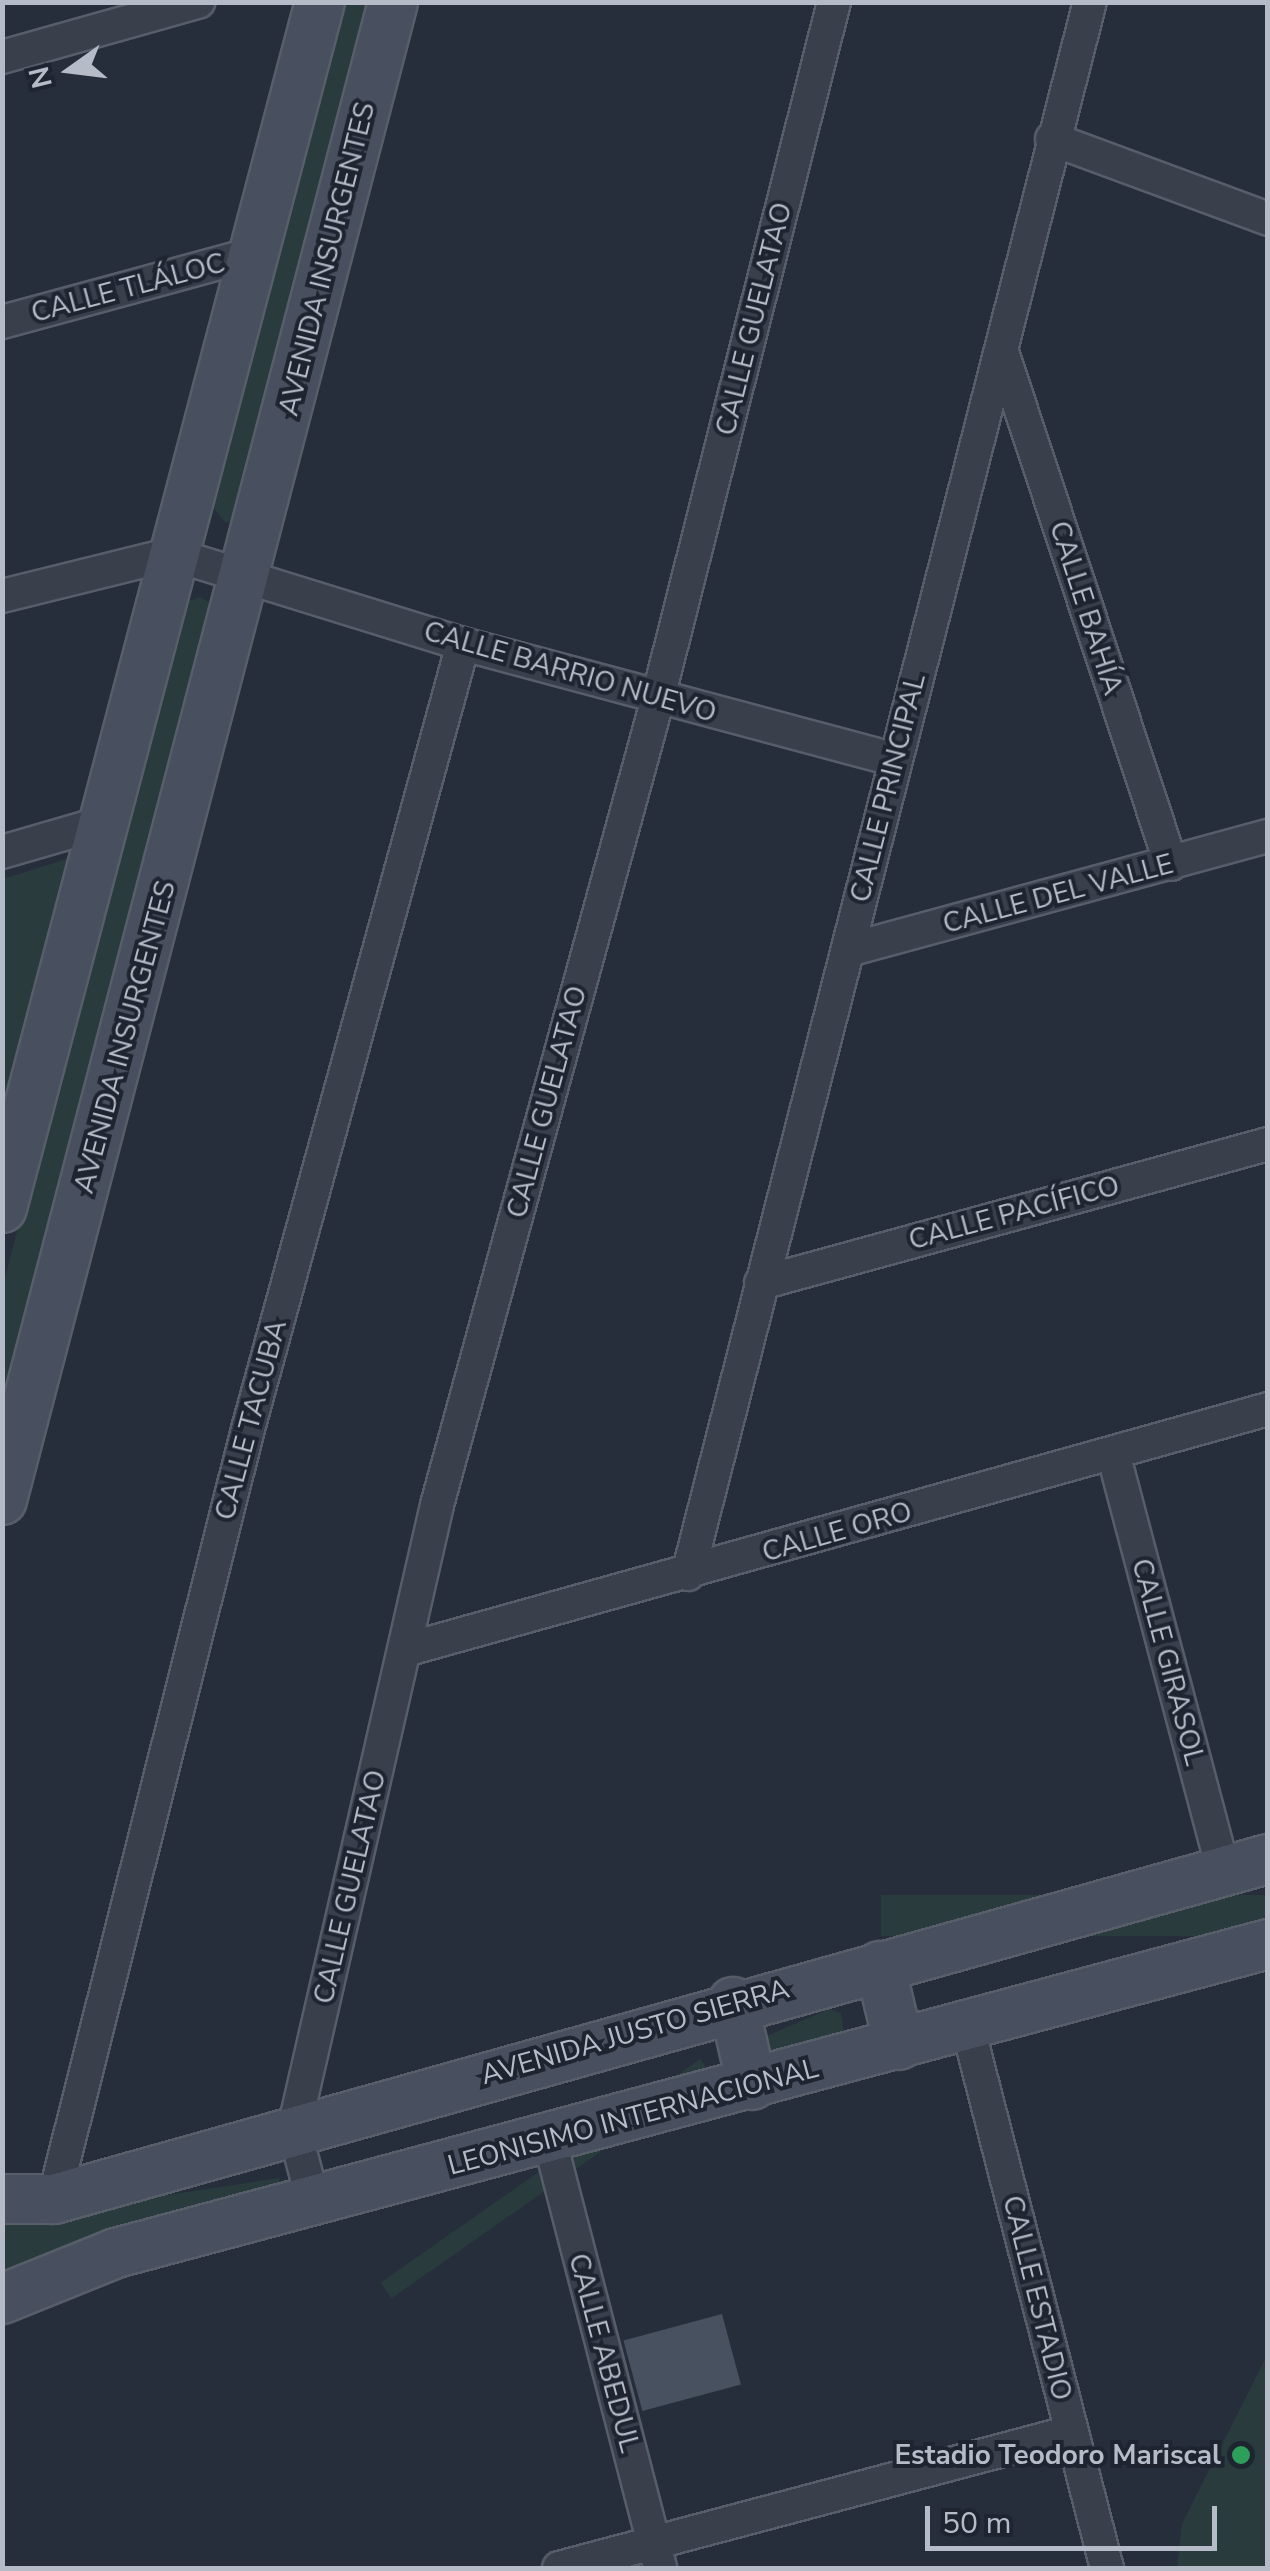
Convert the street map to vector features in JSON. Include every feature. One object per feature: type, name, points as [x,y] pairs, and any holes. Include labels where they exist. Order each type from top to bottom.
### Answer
[{"type":"street","points":[[2,57],[198,2]]},
{"type":"street","points":[[2,1208],[110,822],[172,554],[320,2]]},
{"type":"street","name":"AVENIDA INSURGENTES","points":[[5,1478],[248,575],[393,2]]},
{"type":"street","name":"CALLE GUELATAO","points":[[314,2204],[294,2128],[405,1650],[658,698],[834,2]]},
{"type":"street","name":"CALLE PRINCIPAL","points":[[688,1574],[1090,2]]},
{"type":"street","points":[[1052,139],[1268,219]]},
{"type":"street","name":"CALLE TLÁLOC","points":[[2,322],[253,254]]},
{"type":"street","name":"CALLE BAHÍA","points":[[1002,352],[1171,864]]},
{"type":"street","points":[[2,596],[172,554],[248,575]]},
{"type":"street","name":"CALLE BARRIO NUEVO","points":[[248,575],[462,644],[894,759]]},
{"type":"street","name":"CALLE TACUBA","points":[[54,2199],[248,1429],[462,644]]},
{"type":"street","points":[[2,852],[110,822]]},
{"type":"street","name":"CALLE DEL VALLE","points":[[848,950],[1268,836]]},
{"type":"street","name":"CALLE PACÍFICO","points":[[762,1283],[1268,1144]]},
{"type":"street","name":"CALLE ORO","points":[[405,1650],[1268,1409]]},
{"type":"street","name":"CALLE GIRASOL","points":[[1113,1453],[1245,1865]]},
{"type":"street","name":"AVENIDA JUSTO SIERRA","points":[[2,2199],[54,2199],[733,2002],[880,1966],[1245,1865]]},
{"type":"street","name":"LEONISIMO INTERNACIONAL","points":[[2,2298],[116,2253],[314,2204],[1268,1944]]},
{"type":"street","points":[[880,1966],[899,2045]]},
{"type":"street","points":[[733,2002],[752,2085]]},
{"type":"street","name":"CALLE ESTADIO","points":[[968,2028],[1106,2568]]},
{"type":"street","name":"CALLE ABEDUL","points":[[549,2138],[657,2556]]},
{"type":"street","points":[[558,2568],[657,2556],[1071,2432]]},
{"type":"shaded area","points":[[340,3],[371,3],[239,522],[225,522],[213,507]]},
{"type":"shaded area","points":[[201,597],[218,609],[12,1384],[3,1387],[3,1285],[182,603]]},
{"type":"shaded area","points":[[73,857],[3,1135],[3,879]]},
{"type":"shaded area","points":[[881,1895],[1267,1895],[1267,1936],[881,1936]]},
{"type":"shaded area","points":[[829,2009],[841,2013],[844,2033],[773,2082],[746,2045]]},
{"type":"shaded area","points":[[700,2059],[711,2075],[391,2298],[381,2283]]},
{"type":"shaded area","points":[[279,2178],[284,2193],[3,2293],[3,2220]]},
{"type":"shaded area","name":"Estadio Teodoro Mariscal","points":[[1267,2355],[1267,2568],[1177,2568],[1182,2524]]},
{"type":"building","points":[[722,2314],[741,2385],[642,2411],[623,2340]]},
{"type":"place","name":"Estadio Teodoro Mariscal","points":[[1241,2455]]}]
